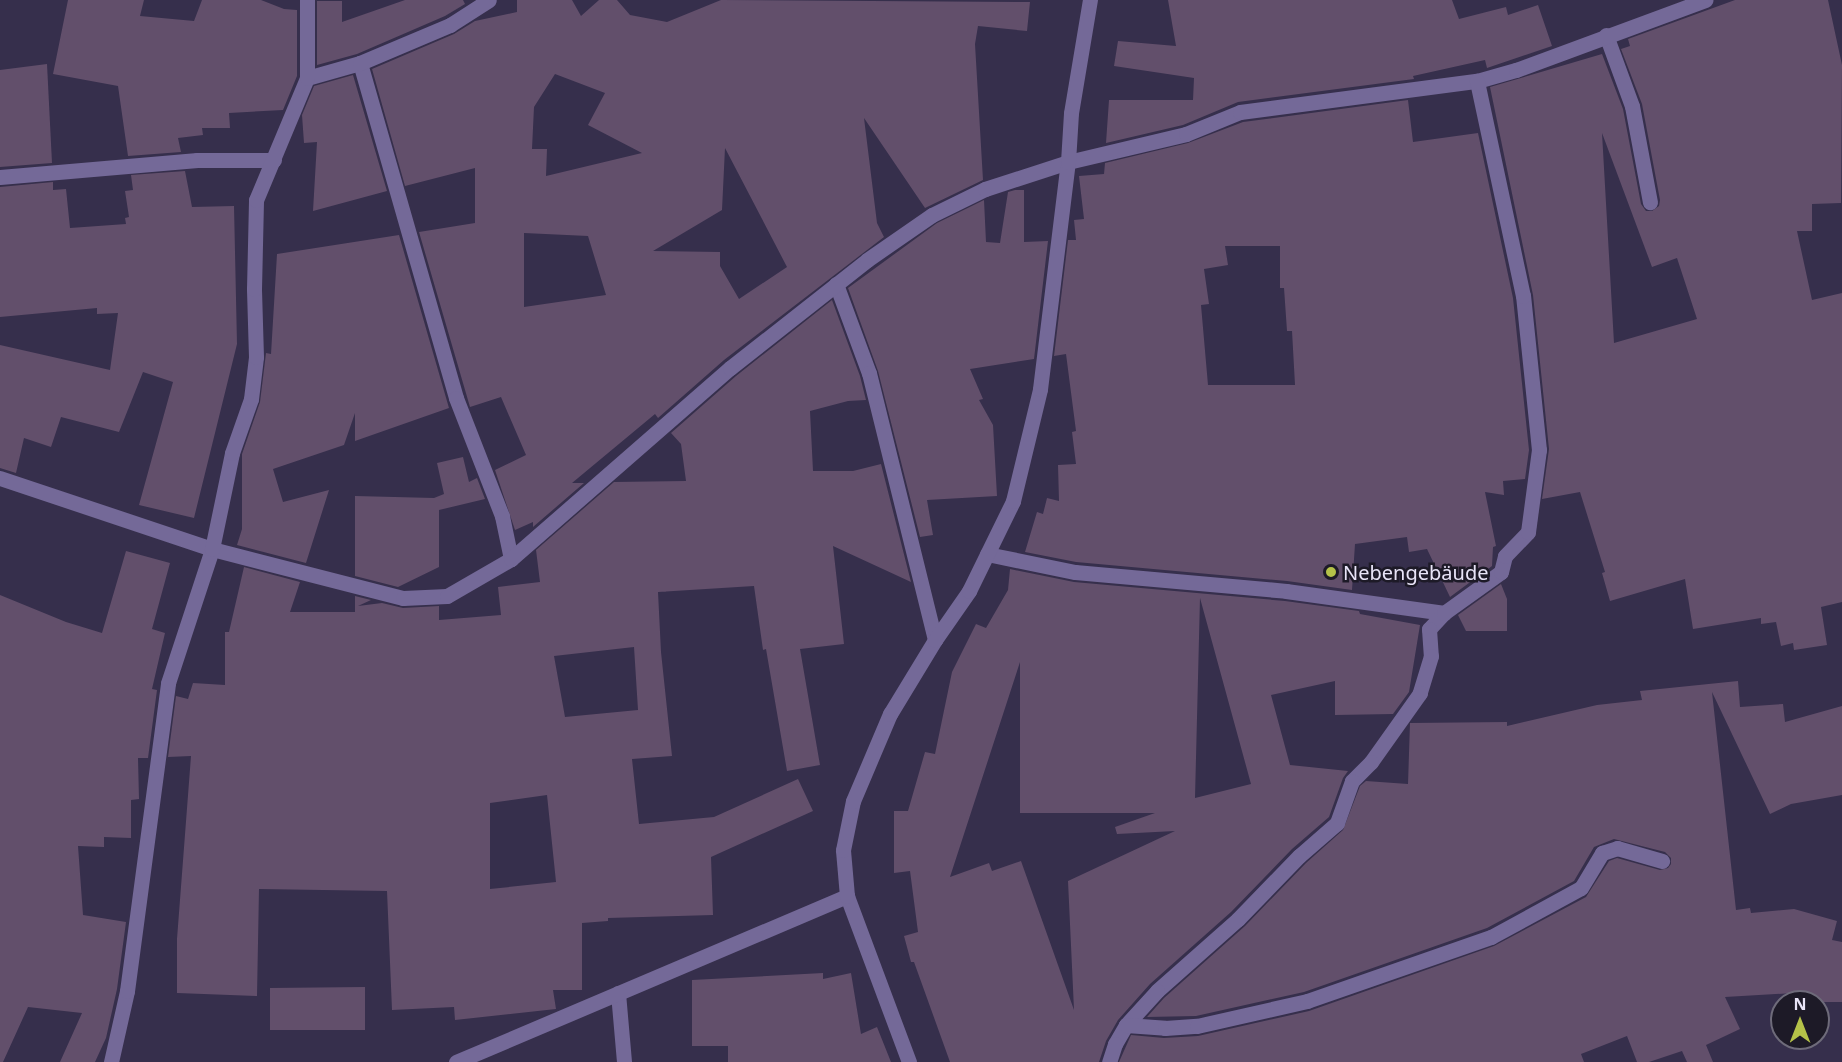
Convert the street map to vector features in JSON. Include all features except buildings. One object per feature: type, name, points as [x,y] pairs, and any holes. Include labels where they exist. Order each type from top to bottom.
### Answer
[{"type":"street","points":[[111,1062],[127,991],[168,683],[212,549],[232,453],[250,399],[256,357],[254,289],[256,200],[307,78],[307,0]]},
{"type":"street","points":[[307,78],[360,63],[450,25],[489,0]]},
{"type":"street","points":[[909,1062],[847,896],[843,850],[853,801],[890,714],[935,640],[969,591],[1013,501],[1040,389],[1068,162],[1071,113],[1090,0]]},
{"type":"street","points":[[0,478],[212,549],[402,598],[447,596],[511,559],[730,368],[836,284],[932,215],[985,189],[1068,162],[1186,134],[1240,112],[1477,81],[1516,70],[1705,0]]},
{"type":"street","points":[[1606,35],[1632,106],[1650,202]]},
{"type":"street","points":[[360,63],[456,398],[502,516],[511,559]]},
{"type":"street","points":[[1109,1062],[1115,1044],[1126,1025],[1157,991],[1238,919],[1299,856],[1337,823],[1352,781],[1371,762],[1420,693],[1431,656],[1429,629],[1444,613],[1501,572],[1505,556],[1528,532],[1539,450],[1523,296],[1477,81]]},
{"type":"street","points":[[0,177],[197,160],[274,160]]},
{"type":"street","points":[[836,284],[869,373],[935,640]]},
{"type":"street","points":[[987,554],[1075,572],[1286,591],[1444,613]]},
{"type":"street","points":[[1126,1025],[1165,1028],[1197,1026],[1307,1001],[1491,937],[1581,888],[1602,854],[1617,848],[1662,861]]},
{"type":"street","points":[[456,1062],[847,896]]},
{"type":"street","points":[[618,993],[624,1062]]},
{"type":"place","name":"Nebengebäude","points":[[1331,572]]}]
